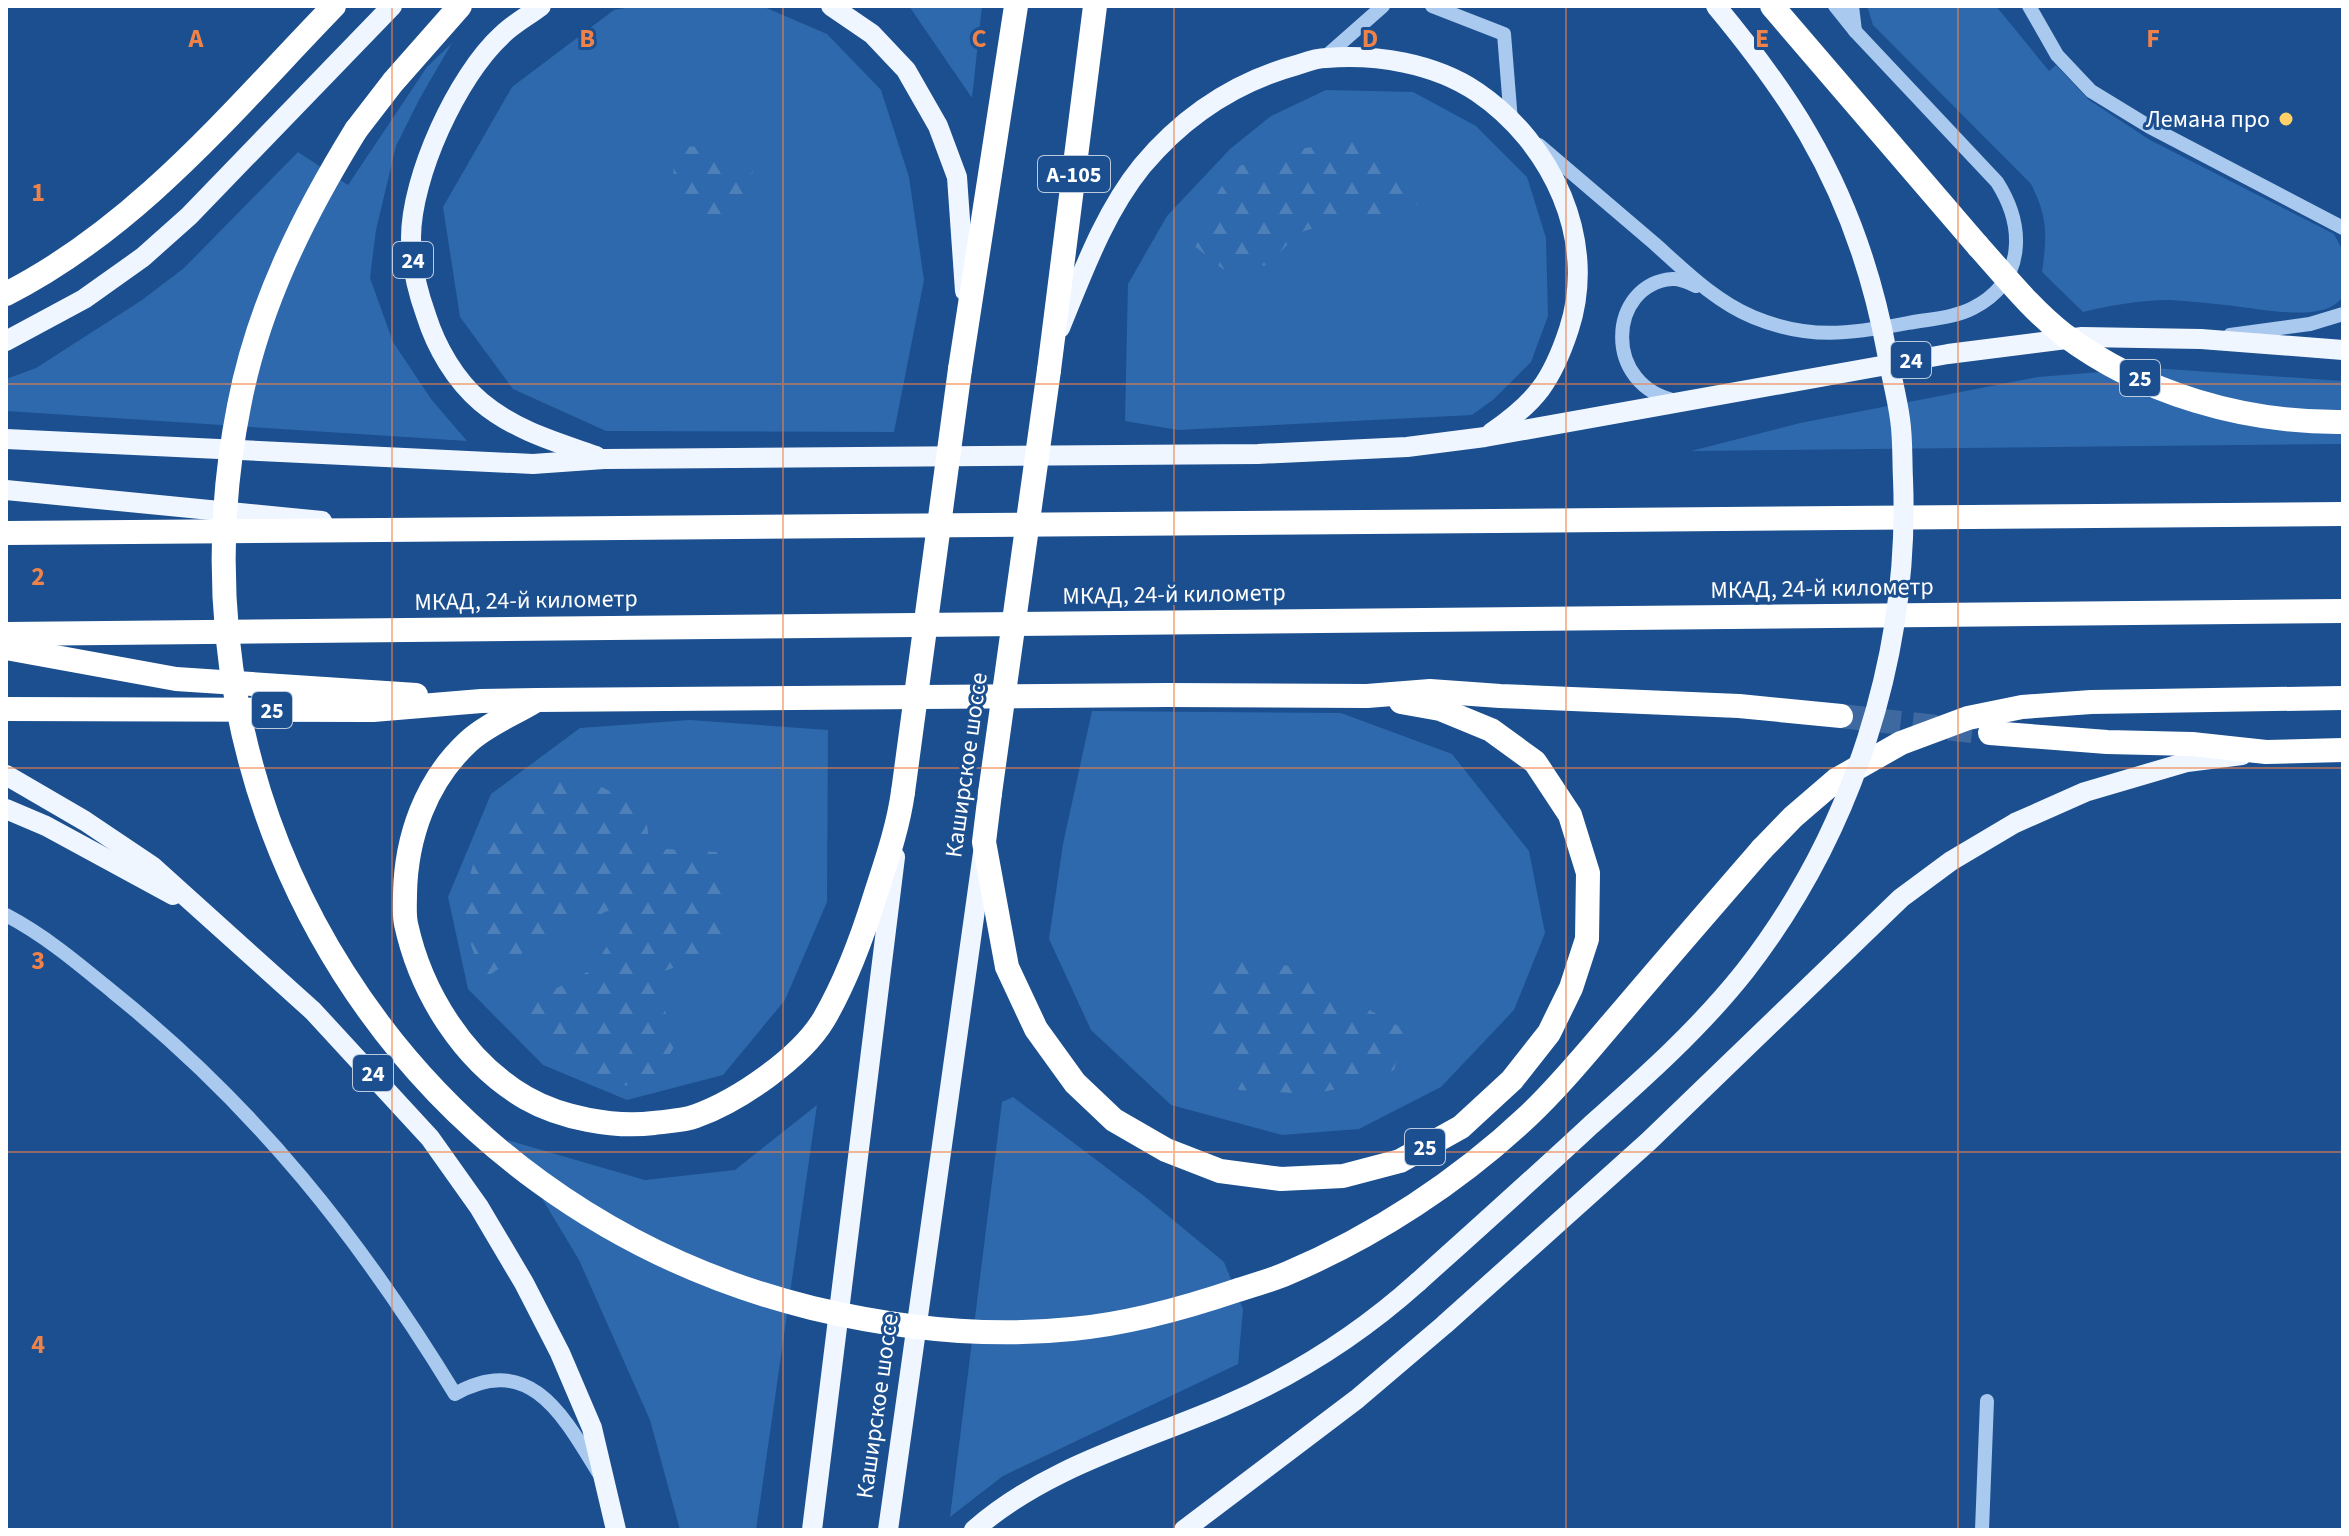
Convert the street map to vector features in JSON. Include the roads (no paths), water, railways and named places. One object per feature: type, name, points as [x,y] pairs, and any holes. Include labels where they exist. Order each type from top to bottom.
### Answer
[{"type":"highway","points":[[6,294],[85,247],[140,203],[334,6]]},
{"type":"highway","points":[[460,6],[393,82],[356,130],[320,187],[289,250],[260,324],[239,403],[225,494],[223,576],[232,677],[254,772],[280,853],[318,934],[369,1013],[427,1085],[498,1150],[581,1211],[666,1258],[760,1295],[868,1322],[964,1331],[1073,1329],[1184,1308],[1286,1274],[1384,1225],[1463,1171],[1528,1115],[1793,817],[1836,780],[1901,743],[1968,718],[2022,707],[2091,702],[2343,698]]},
{"type":"highway","name":"Каширское шоссе","points":[[899,821],[960,369],[1016,6]]},
{"type":"highway","name":"Каширское шоссе","points":[[984,842],[1054,342],[1095,6]]},
{"type":"highway","name":"25","points":[[1772,6],[2023,297],[2063,333],[2111,364],[2173,394],[2231,411],[2343,422]]},
{"type":"highway","points":[[6,533],[2343,514]]},
{"type":"highway","name":"МКАД, 24-й километр","points":[[6,634],[2343,611]]},
{"type":"highway","points":[[6,648],[176,679],[481,701]]},
{"type":"highway","points":[[899,821],[860,942],[822,1021],[787,1059],[740,1097],[694,1117],[630,1126],[580,1118],[527,1099],[487,1070],[451,1030],[428,986],[405,922],[406,869],[417,820],[438,775],[470,740],[537,700],[1367,696],[1430,691],[1739,706],[1841,716]]},
{"type":"highway","name":"25","points":[[984,842],[1007,967],[1036,1029],[1075,1083],[1114,1120],[1166,1150],[1220,1171],[1281,1179],[1343,1176],[1400,1161],[1461,1127],[1512,1080],[1549,1033],[1571,988],[1587,939],[1588,873],[1570,815],[1535,762],[1491,730],[1440,709],[1367,696]]},
{"type":"highway","name":"25","points":[[6,709],[373,710],[481,701],[537,700]]},
{"type":"highway","points":[[1990,733],[2107,742],[2192,744],[2266,752],[2343,750]]},
{"type":"main road","points":[[6,341],[84,299],[143,257],[189,216],[392,6]]},
{"type":"main road","name":"24","points":[[541,6],[500,36],[462,84],[431,149],[414,199],[411,237],[416,285],[432,333],[456,375],[481,402],[527,432],[604,459]]},
{"type":"main road","points":[[831,6],[872,34],[906,70],[938,126],[957,177],[968,320]]},
{"type":"main road","points":[[974,1530],[1013,1498],[1058,1475],[1281,1379],[1329,1351],[1382,1314],[1657,1067],[1697,1027],[1745,970],[1790,906],[1826,841],[1860,762],[1884,682],[1897,605],[1905,525],[1900,421],[1878,302],[1849,219],[1809,136],[1754,52],[1716,6]]},
{"type":"main road","points":[[6,439],[533,464],[604,459],[1258,454],[1407,447],[1485,437],[1521,413],[1547,382],[1562,349],[1575,309],[1578,270],[1574,232],[1562,192],[1541,155],[1509,119],[1476,91],[1430,70],[1389,59],[1324,58],[1268,73],[1225,93],[1179,128],[1143,166],[1118,200],[1088,260],[1054,342]]},
{"type":"main road","name":"24","points":[[1485,437],[1948,354],[2082,337],[2201,339],[2343,350]]},
{"type":"main road","points":[[6,490],[405,530]]},
{"type":"main road","points":[[1184,1530],[1357,1399],[1444,1325],[1649,1141],[1901,898],[1951,861],[2015,823],[2085,792],[2187,762],[2266,752]]},
{"type":"main road","name":"24","points":[[6,775],[85,821],[152,866],[210,915],[313,1011],[430,1138],[479,1207],[524,1283],[560,1353],[592,1428],[616,1530]]},
{"type":"main road","name":"24","points":[[6,809],[46,826],[210,915]]},
{"type":"main road","name":"Каширское шоссе","points":[[812,1530],[899,821]]},
{"type":"main road","name":"Каширское шоссе","points":[[888,1530],[984,842]]},
{"type":"street","points":[[1324,58],[1383,6]]},
{"type":"street","points":[[1432,6],[1504,34],[1509,119],[1716,295]]},
{"type":"street","points":[[1687,401],[1663,397],[1636,379],[1623,350],[1625,319],[1643,292],[1671,279],[1680,279],[1716,295],[1751,316],[1780,327],[1808,333],[1836,334],[1857,333],[1962,313],[1986,300],[2005,279],[2011,267],[2017,240],[2013,212],[1997,182],[1835,6]]},
{"type":"street","points":[[1852,6],[1855,31]]},
{"type":"street","points":[[2029,6],[2057,55],[2091,91],[2150,127],[2343,228]]},
{"type":"street","points":[[2201,339],[2310,324],[2343,314]]},
{"type":"street","points":[[6,915],[53,944],[171,1038],[267,1135],[373,1266],[455,1394],[481,1382],[495,1380],[515,1383],[534,1391],[561,1413],[604,1482]]},
{"type":"street","points":[[1982,1530],[1987,1401]]},
{"type":"tunnel","points":[[1841,716],[1990,733]]},
{"type":"place","name":"Лемана про","points":[[2286,119]]}]
